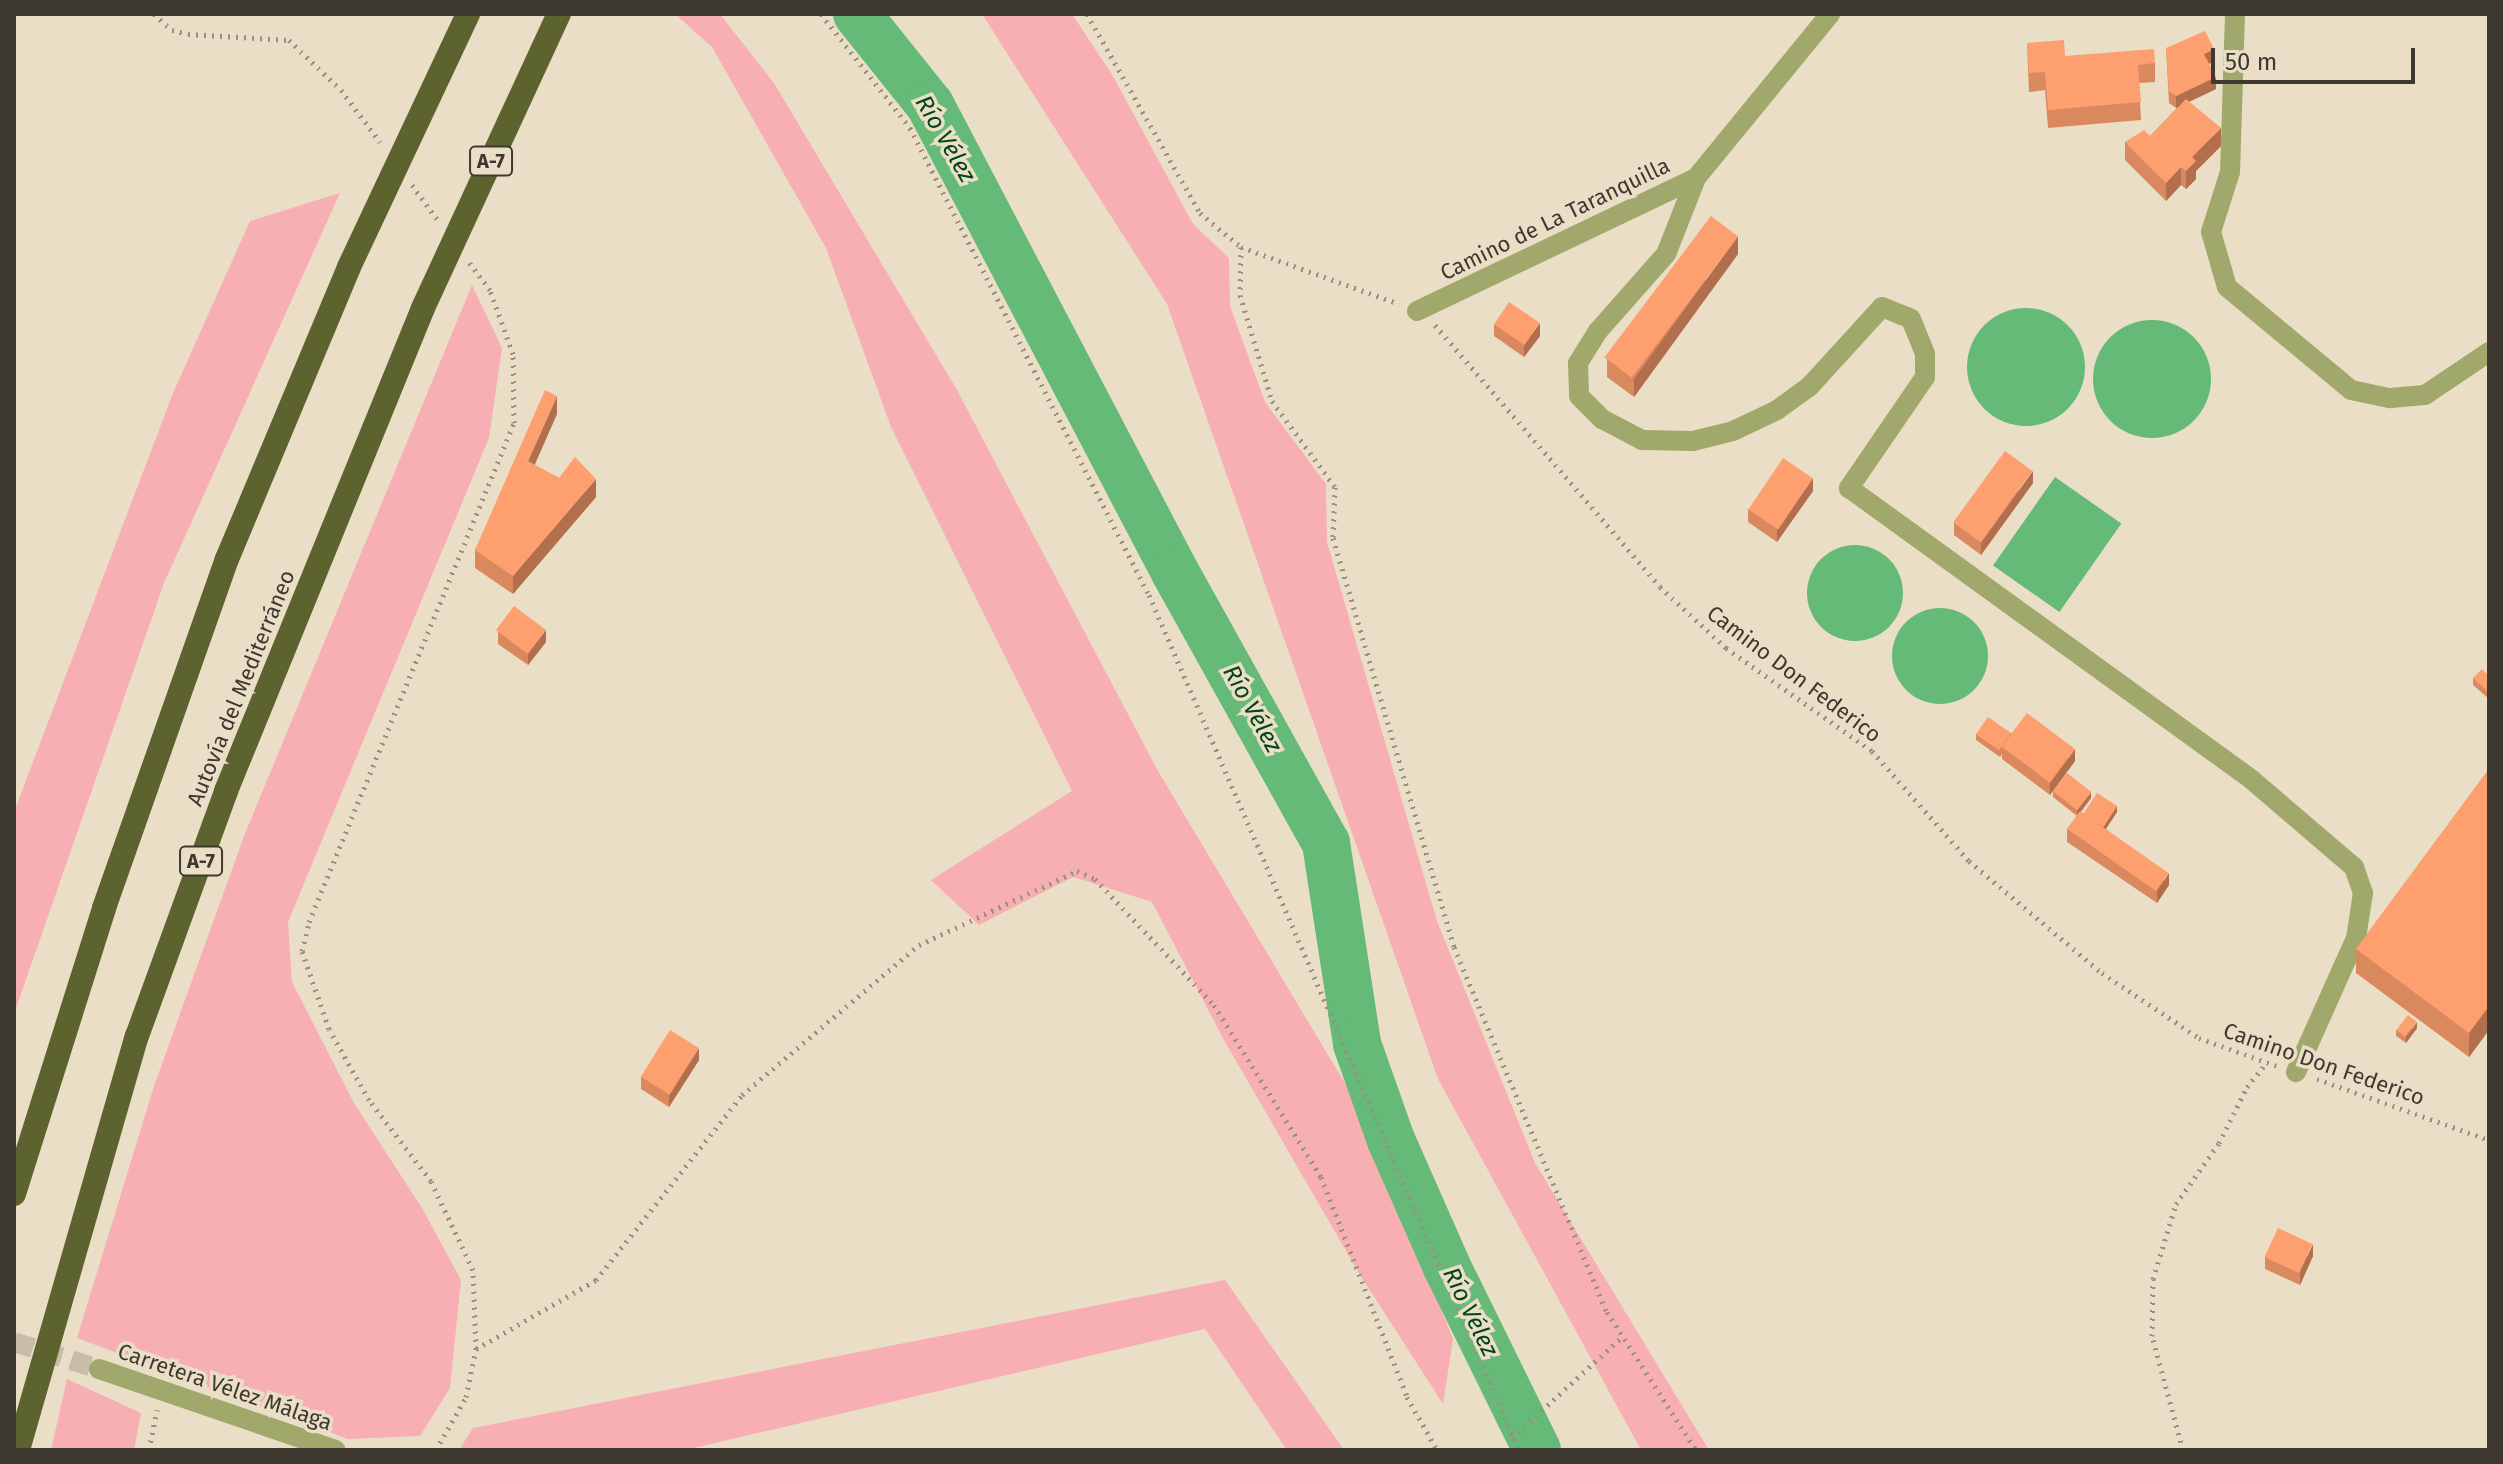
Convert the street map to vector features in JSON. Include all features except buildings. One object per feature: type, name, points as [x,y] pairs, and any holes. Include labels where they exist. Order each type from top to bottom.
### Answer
[{"type":"highway","points":[[14,1194],[104,908],[227,559],[349,267],[468,14]]},
{"type":"highway","name":"Autovía del Mediterráneo","points":[[18,1450],[137,1036],[226,791],[423,308],[559,14]]},
{"type":"street","name":"Camino de La Taranquilla","points":[[1417,311],[1696,178],[1830,14]]},
{"type":"street","points":[[2235,14],[2230,172],[2211,232],[2227,287],[2351,390],[2390,398],[2425,395],[2489,352]]},
{"type":"street","points":[[1696,178],[1666,254],[1598,331],[1578,363],[1579,396],[1602,419],[1642,440],[1693,441],[1733,431],[1777,410],[1809,387],[1882,307],[1911,319],[1925,354],[1925,377],[1849,488],[2252,780],[2354,867],[2363,893],[2356,938],[2296,1072]]},
{"type":"street","name":"Carretera Vélez Málaga","points":[[99,1369],[160,1393],[336,1450]]},
{"type":"path","points":[[154,14],[172,30],[188,34],[289,40],[341,90],[383,146]]},
{"type":"path","points":[[821,14],[910,128],[1149,595],[1519,1450]]},
{"type":"path","name":"Camino Don Federico","points":[[1087,14],[1200,213],[1241,247],[1417,311],[1437,326],[1660,587],[1726,648],[1872,751],[1969,861],[2102,973],[2199,1038],[2489,1140]]},
{"type":"path","points":[[409,182],[445,230]]},
{"type":"path","points":[[1241,247],[1240,295],[1272,401],[1335,487],[1333,538],[1454,947],[1607,1312],[1696,1450]]},
{"type":"path","points":[[436,1450],[466,1397],[476,1349],[473,1270],[431,1181],[369,1100],[329,1029],[302,951],[309,922],[514,423],[513,354],[504,321],[490,290],[463,254]]},
{"type":"path","points":[[476,1349],[596,1280],[742,1095],[919,945],[1077,871],[1095,879],[1214,1005],[1239,1044],[1321,1177],[1407,1397],[1437,1450]]},
{"type":"path","points":[[2183,1450],[2152,1336],[2153,1279],[2176,1204],[2219,1143],[2247,1087],[2267,1062]]},
{"type":"path","points":[[1512,1438],[1623,1336]]},
{"type":"path","points":[[149,1450],[160,1393]]},
{"type":"shaded area","points":[[675,14],[720,14],[774,83],[957,390],[1158,771],[1361,1110],[1453,1339],[1443,1404],[1360,1275],[1225,1042],[1152,902],[1073,877],[979,925],[931,880],[1072,791],[891,427],[826,248],[712,47]]},
{"type":"shaded area","points":[[982,14],[1072,14],[1113,76],[1193,224],[1229,258],[1230,306],[1265,402],[1326,484],[1327,542],[1437,921],[1535,1163],[1709,1450],[1641,1450],[1438,1079],[1167,304]]},
{"type":"shaded area","points":[[340,193],[164,583],[14,1014],[14,812],[173,393],[250,221]]},
{"type":"shaded area","points":[[472,285],[502,348],[489,438],[288,922],[292,982],[354,1103],[422,1208],[461,1280],[450,1388],[420,1436],[348,1439],[77,1338],[154,1086],[244,836]]},
{"type":"shaded area","points":[[2026,308],[2049,312],[2068,325],[2081,344],[2085,367],[2081,390],[2068,409],[2049,422],[2026,426],[2003,422],[1984,409],[1971,390],[1967,367],[1971,344],[1984,325],[2003,312]]},
{"type":"shaded area","points":[[2152,320],[2175,324],[2194,337],[2207,356],[2211,379],[2207,402],[2194,421],[2175,434],[2152,438],[2129,434],[2110,421],[2097,402],[2093,379],[2097,356],[2110,337],[2129,324]]},
{"type":"shaded area","points":[[2055,477],[2121,523],[2059,612],[1993,565]]},
{"type":"shaded area","points":[[1855,545],[1873,548],[1889,559],[1900,575],[1903,593],[1900,611],[1889,627],[1873,638],[1855,641],[1837,638],[1821,627],[1810,611],[1807,593],[1810,575],[1821,559],[1837,548]]},
{"type":"shaded area","points":[[1940,608],[1958,612],[1974,622],[1984,638],[1988,656],[1984,674],[1974,690],[1958,700],[1940,704],[1922,700],[1906,690],[1896,674],[1892,656],[1896,638],[1906,622],[1922,612]]},
{"type":"shaded area","points":[[1225,1280],[1344,1450],[1287,1450],[1205,1329],[685,1450],[459,1450],[473,1428]]},
{"type":"shaded area","points":[[67,1379],[141,1413],[134,1450],[51,1450]]},
{"type":"waterway","name":"Río Vélez","points":[[857,14],[930,105],[1175,572],[1326,843],[1357,1044],[1391,1140],[1447,1267],[1537,1450]]},
{"type":"tunnel","points":[[14,1342],[99,1369]]}]
